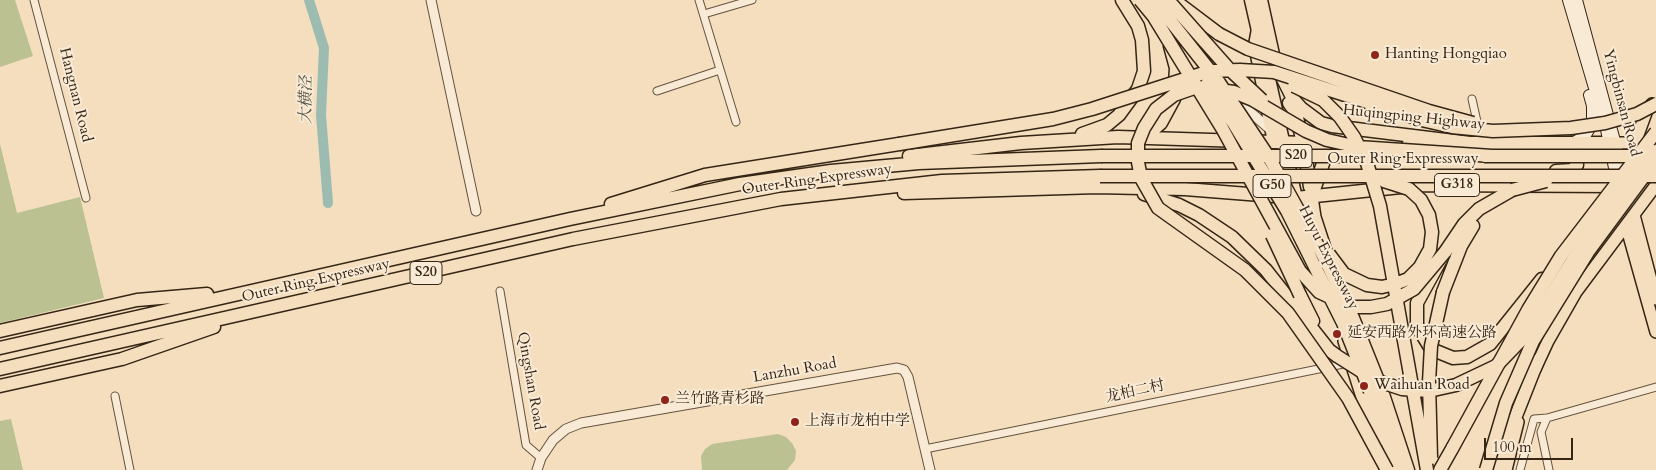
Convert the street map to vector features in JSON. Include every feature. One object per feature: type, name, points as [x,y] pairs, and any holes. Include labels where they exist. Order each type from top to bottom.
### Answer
[{"type":"highway","points":[[740,184],[830,167],[1069,137],[1107,125],[1129,105],[1138,89],[1144,71],[1142,40],[1138,26],[1122,0]]},
{"type":"highway","points":[[1132,0],[1167,40],[1176,68],[1174,99],[1161,122],[1145,137]]},
{"type":"highway","name":"Huyu Expressway","points":[[1140,0],[1234,124],[1287,211],[1376,389]]},
{"type":"highway","name":"Huyu Expressway","points":[[1154,0],[1218,81],[1270,160],[1324,257],[1353,318],[1376,389]]},
{"type":"highway","points":[[1167,0],[1230,69],[1283,118]]},
{"type":"highway","points":[[1174,0],[1219,34],[1248,49],[1455,119],[1485,125],[1532,130]]},
{"type":"highway","points":[[1251,0],[1273,94],[1284,111],[1287,128],[1275,135]]},
{"type":"highway","name":"Huqingping Highway","points":[[1261,0],[1284,95],[1296,113],[1312,197]]},
{"type":"highway","points":[[1154,17],[1222,128],[1300,271],[1319,292],[1351,307],[1371,307],[1387,304],[1414,289],[1445,252]]},
{"type":"highway","points":[[1098,181],[1291,198],[1256,46],[1258,29]]},
{"type":"highway","name":"Huqingping Highway","points":[[1276,65],[1293,99],[1310,116],[1321,123],[1476,143],[1613,144]]},
{"type":"highway","points":[[1240,70],[1273,77],[1323,100],[1340,117],[1354,137],[1367,163],[1380,206],[1426,470]]},
{"type":"highway","points":[[570,219],[640,194],[705,175],[1053,119],[1092,109],[1210,71],[1274,72],[1452,128],[1493,131],[1571,128],[1605,123],[1636,114],[1656,104]]},
{"type":"highway","points":[[1386,470],[1348,398],[1288,313],[1245,270],[1158,208],[1141,178],[1138,162],[1138,143],[1144,128],[1156,109],[1174,95],[1197,87],[1234,92],[1254,100],[1283,118],[1327,140],[1358,148],[1492,156]]},
{"type":"highway","points":[[1222,128],[1317,329],[1337,356]]},
{"type":"highway","points":[[1604,176],[1562,178],[1512,190],[1479,209],[1464,224],[1421,293],[1415,315],[1417,326],[1431,349],[1453,358],[1467,357],[1490,344],[1561,256],[1656,132]]},
{"type":"highway","points":[[1021,143],[1145,137],[1275,135],[1303,143],[1416,146],[1476,143]]},
{"type":"highway","points":[[1475,184],[1539,171],[1572,170],[1577,165],[1576,150],[1571,143]]},
{"type":"highway","points":[[1304,219],[1329,144]]},
{"type":"highway","points":[[1098,181],[1161,198],[1199,215],[1232,237],[1266,270],[1329,350],[1375,380],[1402,389],[1442,389],[1456,386],[1496,366],[1525,336],[1574,258],[1656,148]]},
{"type":"highway","name":"Outer Ring Expressway","points":[[0,348],[570,219],[740,184],[831,171],[919,163],[1100,156],[1656,156]]},
{"type":"highway","points":[[1270,160],[1335,263],[1344,274],[1367,285],[1382,287],[1408,278],[1420,267],[1430,249],[1432,232],[1425,208],[1409,189],[1392,182],[1319,176]]},
{"type":"highway","points":[[1486,470],[1506,403],[1533,341],[1588,252],[1656,160]]},
{"type":"highway","name":"Outer Ring Expressway","points":[[0,368],[583,237],[781,199],[942,181],[1098,181],[1319,176],[1656,176]]},
{"type":"highway","name":"G318","points":[[1291,198],[1420,186],[1475,184],[1623,186]]},
{"type":"highway","points":[[1432,470],[1429,382],[1431,346],[1443,292],[1461,246],[1470,229],[1483,214],[1512,190]]},
{"type":"highway","points":[[1440,470],[1524,318],[1561,256]]},
{"type":"highway","points":[[0,331],[137,300],[225,293],[354,268]]},
{"type":"highway","points":[[0,386],[122,359],[238,319],[359,288]]},
{"type":"highway","points":[[1498,470],[1508,436],[1538,360]]},
{"type":"highway","points":[[1376,389],[1398,470]]},
{"type":"highway","points":[[1376,389],[1408,470]]},
{"type":"main road","name":"Yingbinsan Road","points":[[1567,0],[1613,144]]},
{"type":"main road","name":"Yingbinsan Road","points":[[1567,0],[1592,106],[1592,125]]},
{"type":"main road","name":"Yingbinsan Road","points":[[1577,0],[1623,186],[1634,215]]},
{"type":"main road","points":[[1571,143],[1586,135],[1596,113],[1585,57]]},
{"type":"main road","points":[[1656,99],[1647,110],[1635,144],[1636,159],[1645,176],[1656,186]]},
{"type":"main road","points":[[1613,144],[1656,143]]},
{"type":"main road","name":"Yingbinsan Road","points":[[1623,186],[1626,225]]},
{"type":"main road","points":[[1623,186],[1656,186]]},
{"type":"main road","points":[[1493,470],[1518,396],[1576,292],[1656,186]]},
{"type":"main road","points":[[1312,197],[1315,217],[1398,470]]},
{"type":"main road","points":[[1291,198],[1304,219],[1386,470]]},
{"type":"main road","points":[[1291,198],[1315,253]]},
{"type":"main road","points":[[1634,215],[1656,299]]},
{"type":"main road","points":[[1626,225],[1656,332]]},
{"type":"main road","points":[[1576,292],[1613,245],[1628,247],[1636,262]]},
{"type":"main road","points":[[1506,470],[1538,360]]},
{"type":"street","name":"Hangnan Road","points":[[34,0],[86,198]]},
{"type":"street","points":[[431,0],[476,211]]},
{"type":"street","points":[[699,0],[736,122]]},
{"type":"street","points":[[704,14],[752,0]]},
{"type":"street","points":[[1146,0],[1217,82],[1275,135]]},
{"type":"street","points":[[1167,0],[1275,135]]},
{"type":"street","points":[[657,91],[720,70]]},
{"type":"street","points":[[1472,99],[1476,143]]},
{"type":"street","name":"Qingshan Road","points":[[500,291],[526,445],[541,458]]},
{"type":"street","name":"龙柏二村","points":[[925,449],[1351,362]]},
{"type":"street","name":"Lanzhu Road","points":[[541,458],[557,436],[581,423],[891,368],[900,368],[908,375],[925,449]]},
{"type":"street","points":[[1520,470],[1534,420],[1656,387]]},
{"type":"street","points":[[115,396],[130,470]]},
{"type":"street","points":[[1547,418],[1541,432],[1549,470]]},
{"type":"street","points":[[925,449],[930,470]]},
{"type":"street","points":[[537,470],[541,458]]},
{"type":"green space","points":[[0,0],[15,0],[33,56],[0,67]]},
{"type":"green space","points":[[0,144],[17,213],[80,197],[104,298],[0,323]]},
{"type":"green space","points":[[11,419],[23,470],[0,470],[0,421]]},
{"type":"green space","points":[[778,434],[786,437],[796,451],[795,460],[787,470],[702,470],[701,456],[705,449],[712,444]]},
{"type":"waterway","name":"大横泾","points":[[309,0],[324,48],[321,115],[328,203]]},
{"type":"place","name":"Hanting Hongqiao","points":[[1375,55]]},
{"type":"place","name":"延安西路外环高速公路","points":[[1337,334]]},
{"type":"place","name":"Waihuan Road","points":[[1364,386]]},
{"type":"place","name":"兰竹路青杉路","points":[[665,400]]},
{"type":"place","name":"上海市龙柏中学","points":[[795,422]]}]
